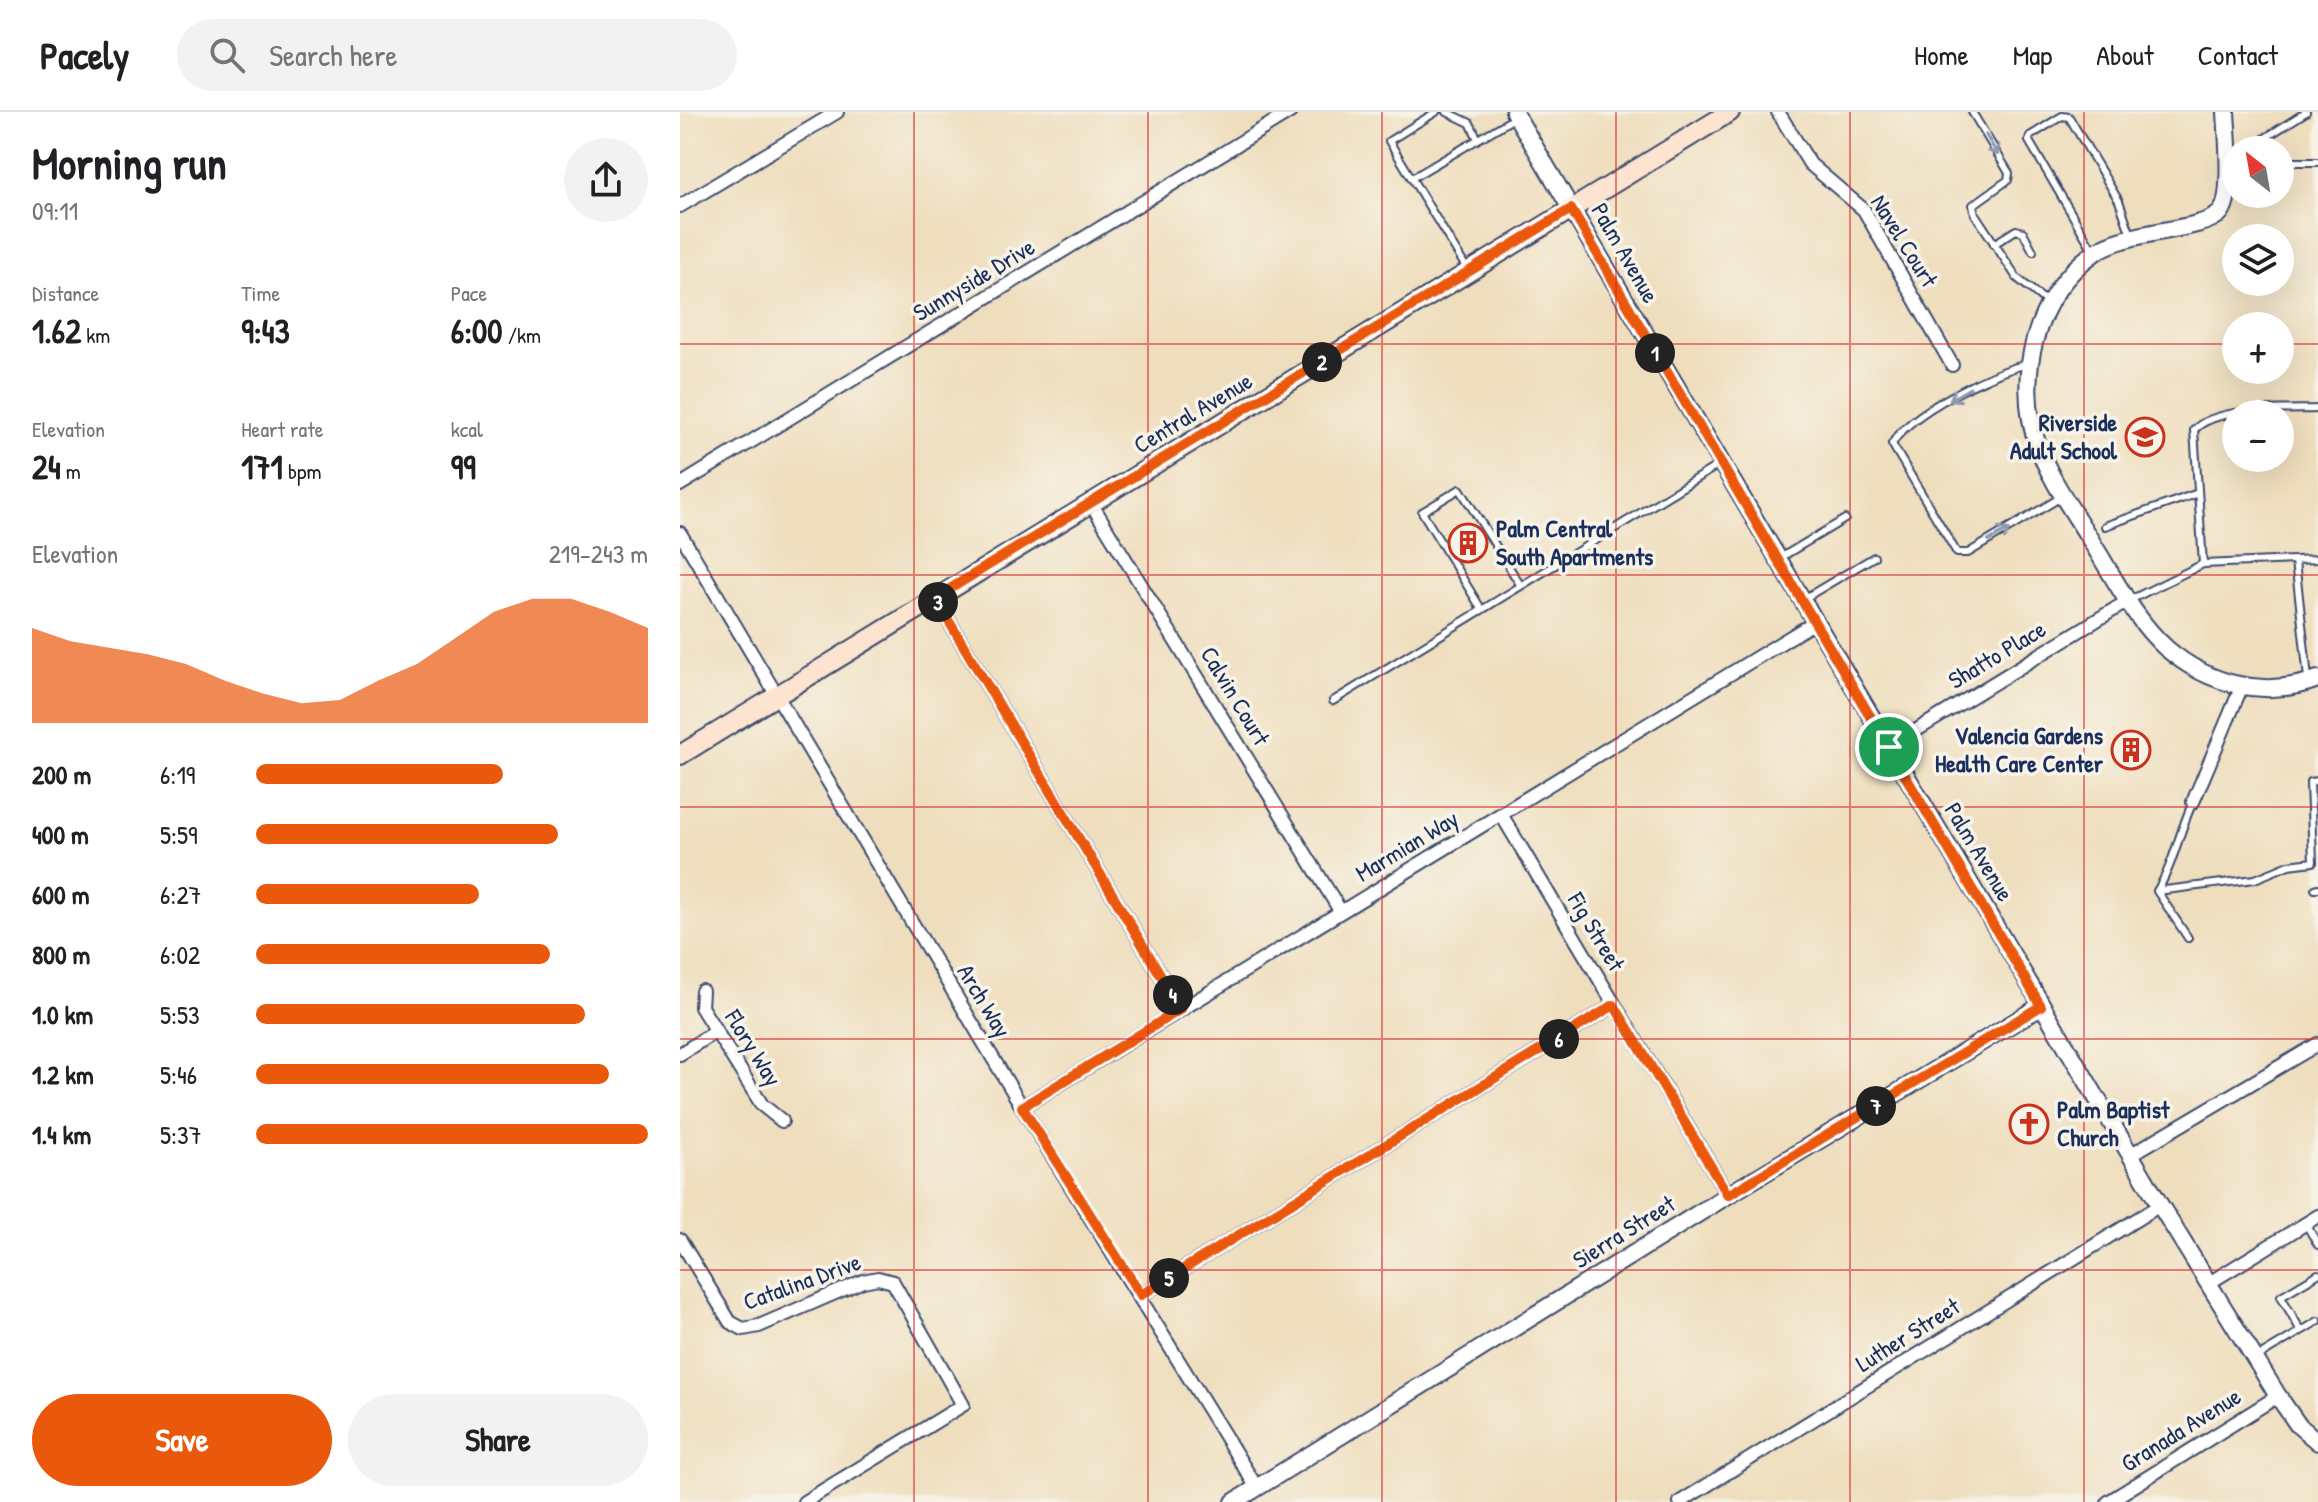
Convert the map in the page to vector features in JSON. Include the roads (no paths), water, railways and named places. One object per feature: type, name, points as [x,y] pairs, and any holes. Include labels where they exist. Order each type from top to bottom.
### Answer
[{"type":"main road","name":"Central Avenue","points":[[680,755],[1730,112]]},
{"type":"street","points":[[680,206],[837,112]]},
{"type":"street","name":"Sunnyside Drive","points":[[680,485],[1290,112]]},
{"type":"street","name":"Navel Court","points":[[1778,112],[1810,164],[1864,210],[1952,365]]},
{"type":"street","points":[[2226,112],[2227,197],[2221,212],[2209,220],[2131,235],[2095,253],[2064,281],[2049,304],[2036,335],[2027,387],[2037,443],[2064,495],[2128,601],[2167,648],[2202,672],[2241,688],[2268,688],[2313,680]]},
{"type":"street","name":"Palm Avenue","points":[[1515,114],[2160,1205],[2278,1396],[2298,1425],[2318,1442]]},
{"type":"street","name":"Calvin Court","points":[[1091,503],[1341,912]]},
{"type":"street","name":"Arch Way","points":[[680,533],[1022,1107],[1141,1295],[1257,1488]]},
{"type":"street","points":[[935,598],[1181,1009]]},
{"type":"street","name":"Shatto Place","points":[[1889,747],[2128,601]]},
{"type":"street","name":"Marmian Way","points":[[1022,1107],[1815,622]]},
{"type":"street","points":[[2193,802],[2241,688]]},
{"type":"street","name":"Fig Street","points":[[1501,814],[1728,1195]]},
{"type":"street","name":"Flory Way","points":[[702,991],[701,1007],[762,1105],[782,1121]]},
{"type":"street","points":[[1141,1295],[1614,1005]]},
{"type":"street","name":"Sierra Street","points":[[1234,1502],[1728,1195],[2041,1006]]},
{"type":"street","points":[[680,1054],[716,1031]]},
{"type":"street","points":[[2130,1155],[2318,1044]]},
{"type":"street","name":"Luther Street","points":[[1680,1502],[2160,1205]]},
{"type":"street","points":[[2209,1283],[2318,1216]]},
{"type":"street","name":"Catalina Drive","points":[[680,1240],[730,1322],[743,1329],[759,1326],[863,1281],[878,1278],[893,1282],[963,1405],[804,1502]]},
{"type":"street","name":"Granada Avenue","points":[[2108,1502],[2278,1396]]},
{"type":"lane","points":[[1436,112],[1389,141],[1469,272]]},
{"type":"lane","points":[[1447,112],[1470,123],[1478,139]]},
{"type":"lane","points":[[1972,112],[2009,173],[2008,180],[1973,205],[2017,278],[2049,304]]},
{"type":"lane","points":[[2268,136],[2306,112]]},
{"type":"lane","points":[[1412,178],[1515,114]]},
{"type":"lane","points":[[2095,253],[2029,141],[2030,136],[2062,116],[2069,117],[2119,201],[2131,235]]},
{"type":"lane","points":[[2294,162],[2318,162]]},
{"type":"lane","points":[[1994,244],[2016,230],[2023,232],[2033,251]]},
{"type":"lane","points":[[2031,364],[2001,370],[1901,429],[1892,444],[1957,553],[1968,553],[2064,495]]},
{"type":"lane","points":[[2203,564],[2194,430],[2201,422],[2236,412],[2318,409]]},
{"type":"lane","points":[[1333,701],[1720,464]]},
{"type":"lane","points":[[1482,610],[1422,512],[1460,489],[1521,586]]},
{"type":"lane","points":[[2105,526],[2198,493]]},
{"type":"lane","points":[[1777,559],[1845,519]]},
{"type":"lane","points":[[1802,600],[1874,557]]},
{"type":"lane","points":[[2128,601],[2203,564],[2318,559]]},
{"type":"lane","points":[[2295,561],[2313,680]]},
{"type":"lane","points":[[2157,891],[2255,879],[2289,865],[2313,862],[2310,782],[2318,781]]},
{"type":"lane","points":[[2157,891],[2167,876],[2180,829],[2193,802]]},
{"type":"lane","points":[[2157,891],[2188,938]]},
{"type":"lane","points":[[2306,1224],[2318,1245]]},
{"type":"lane","points":[[2301,1331],[2281,1296],[2318,1274]]},
{"type":"lane","points":[[2256,1358],[2318,1321]]},
{"type":"place","name":"Riverside Adult School","points":[[2145,437]]},
{"type":"place","name":"Palm Central South Apartments","points":[[1468,543]]},
{"type":"place","name":"Valencia Gardens Health Care Center","points":[[2131,750]]},
{"type":"place","name":"Palm Baptist Church","points":[[2029,1124]]}]
